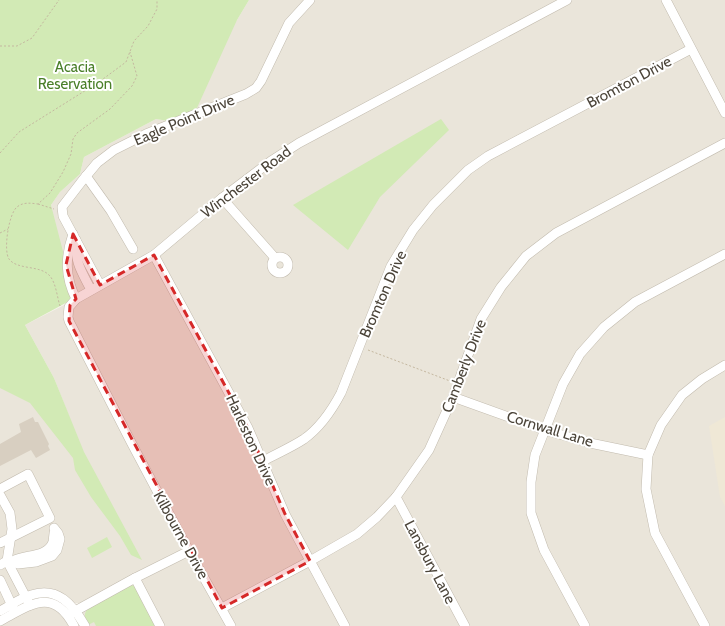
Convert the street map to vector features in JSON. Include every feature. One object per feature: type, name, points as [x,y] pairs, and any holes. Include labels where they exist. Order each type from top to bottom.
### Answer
[{"type":"street","name":"Eagle Point Drive","points":[[63,210],[62,207],[97,163],[120,147],[146,134],[246,94],[256,88],[261,81],[289,23],[310,0]]},
{"type":"street","name":"Winchester Road","points":[[76,299],[154,255],[222,198],[271,161],[299,143],[567,0]]},
{"type":"street","points":[[666,0],[725,113]]},
{"type":"street","name":"Bromton Drive","points":[[263,461],[304,439],[320,425],[334,407],[341,393],[391,266],[413,230],[433,205],[468,170],[488,156],[691,49]]},
{"type":"street","name":"Camberly Drive","points":[[222,608],[357,534],[378,517],[396,497],[430,450],[453,397],[481,319],[501,287],[526,256],[556,233],[725,143]]},
{"type":"street","points":[[86,176],[111,211],[133,249]]},
{"type":"street","points":[[222,198],[275,258]]},
{"type":"street","points":[[63,210],[64,216],[100,285]]},
{"type":"street","points":[[75,237],[75,254],[78,264],[91,290]]},
{"type":"street","points":[[75,237],[68,248],[66,266],[71,290],[76,299]]},
{"type":"street","points":[[584,626],[544,550],[532,513],[531,482],[536,455],[545,430],[563,384],[576,360],[604,327],[634,302],[725,254]]},
{"type":"street","name":"Harleston Drive","points":[[154,255],[248,428],[285,514],[345,626]]},
{"type":"street","name":"Kilbourne Drive","points":[[76,299],[69,307],[68,317],[132,444],[231,626]]},
{"type":"street","points":[[705,626],[655,533],[646,489],[648,455],[661,425],[682,395],[702,379],[725,365]]},
{"type":"street","name":"Cornwall Lane","points":[[453,397],[545,430],[590,443],[648,455]]},
{"type":"street","points":[[0,489],[28,474],[50,518],[0,543]]},
{"type":"street","points":[[0,495],[10,513],[12,528],[7,563],[28,601]]},
{"type":"street","name":"Lansbury Lane","points":[[396,497],[465,626]]},
{"type":"street","points":[[7,563],[48,550],[52,544],[54,529]]},
{"type":"street","points":[[72,613],[135,578],[189,551]]},
{"type":"street","points":[[135,578],[160,626]]},
{"type":"street","points":[[0,580],[14,608]]},
{"type":"street","points":[[0,611],[14,608],[28,601],[45,602],[55,604],[72,613],[85,626]]},
{"type":"street","points":[[0,621],[14,608]]},
{"type":"street","points":[[72,613],[74,626]]},
{"type":"path","points":[[0,46],[17,46],[32,38],[59,0]]},
{"type":"path","points":[[0,153],[19,132],[114,72],[126,62],[134,41],[148,26],[157,9],[157,0]]},
{"type":"path","points":[[38,204],[50,193],[63,172],[71,154],[73,139],[77,133],[110,110],[136,81],[137,76],[130,52]]},
{"type":"path","points":[[60,306],[55,286],[50,275],[42,270],[15,264],[10,260],[7,254],[11,215],[16,207],[21,204],[28,203],[63,210]]},
{"type":"path","points":[[0,233],[9,229]]},
{"type":"path","points":[[368,350],[450,381]]},
{"type":"highlighted area","points":[[73,234],[100,285],[154,255],[248,428],[285,514],[310,561],[222,608],[69,321],[70,305],[76,299],[66,265]]},
{"type":"shaded area","points":[[249,0],[725,0],[725,626],[0,626],[33,608],[40,606],[51,607],[64,616],[150,574],[146,568],[80,603],[74,603],[64,594],[53,589],[43,588],[31,590],[0,606],[0,338],[81,447],[54,378],[25,325],[76,299],[66,303],[63,300],[51,205],[60,192],[80,174],[84,157],[156,119],[168,121]]},
{"type":"shaded area","points":[[725,417],[725,506],[720,497],[709,426]]},
{"type":"green space","name":"Acacia Reservation","points":[[0,0],[249,0],[237,20],[196,110],[168,121],[156,119],[84,157],[80,174],[60,192],[51,205],[73,290],[73,299],[25,325],[54,378],[84,452],[142,560],[131,555],[120,536],[91,497],[75,470],[73,458],[30,403],[0,388]]},
{"type":"green space","points":[[441,119],[449,130],[380,197],[348,250],[293,205]]},
{"type":"green space","points":[[107,537],[112,547],[92,558],[87,548]]},
{"type":"green space","points":[[131,585],[135,586],[156,626],[96,626],[94,622],[88,625],[85,616],[89,607]]},
{"type":"building","points":[[33,417],[35,422],[38,422],[49,444],[48,446],[50,450],[36,458],[31,450],[0,466],[0,444],[21,432],[19,424]]}]
